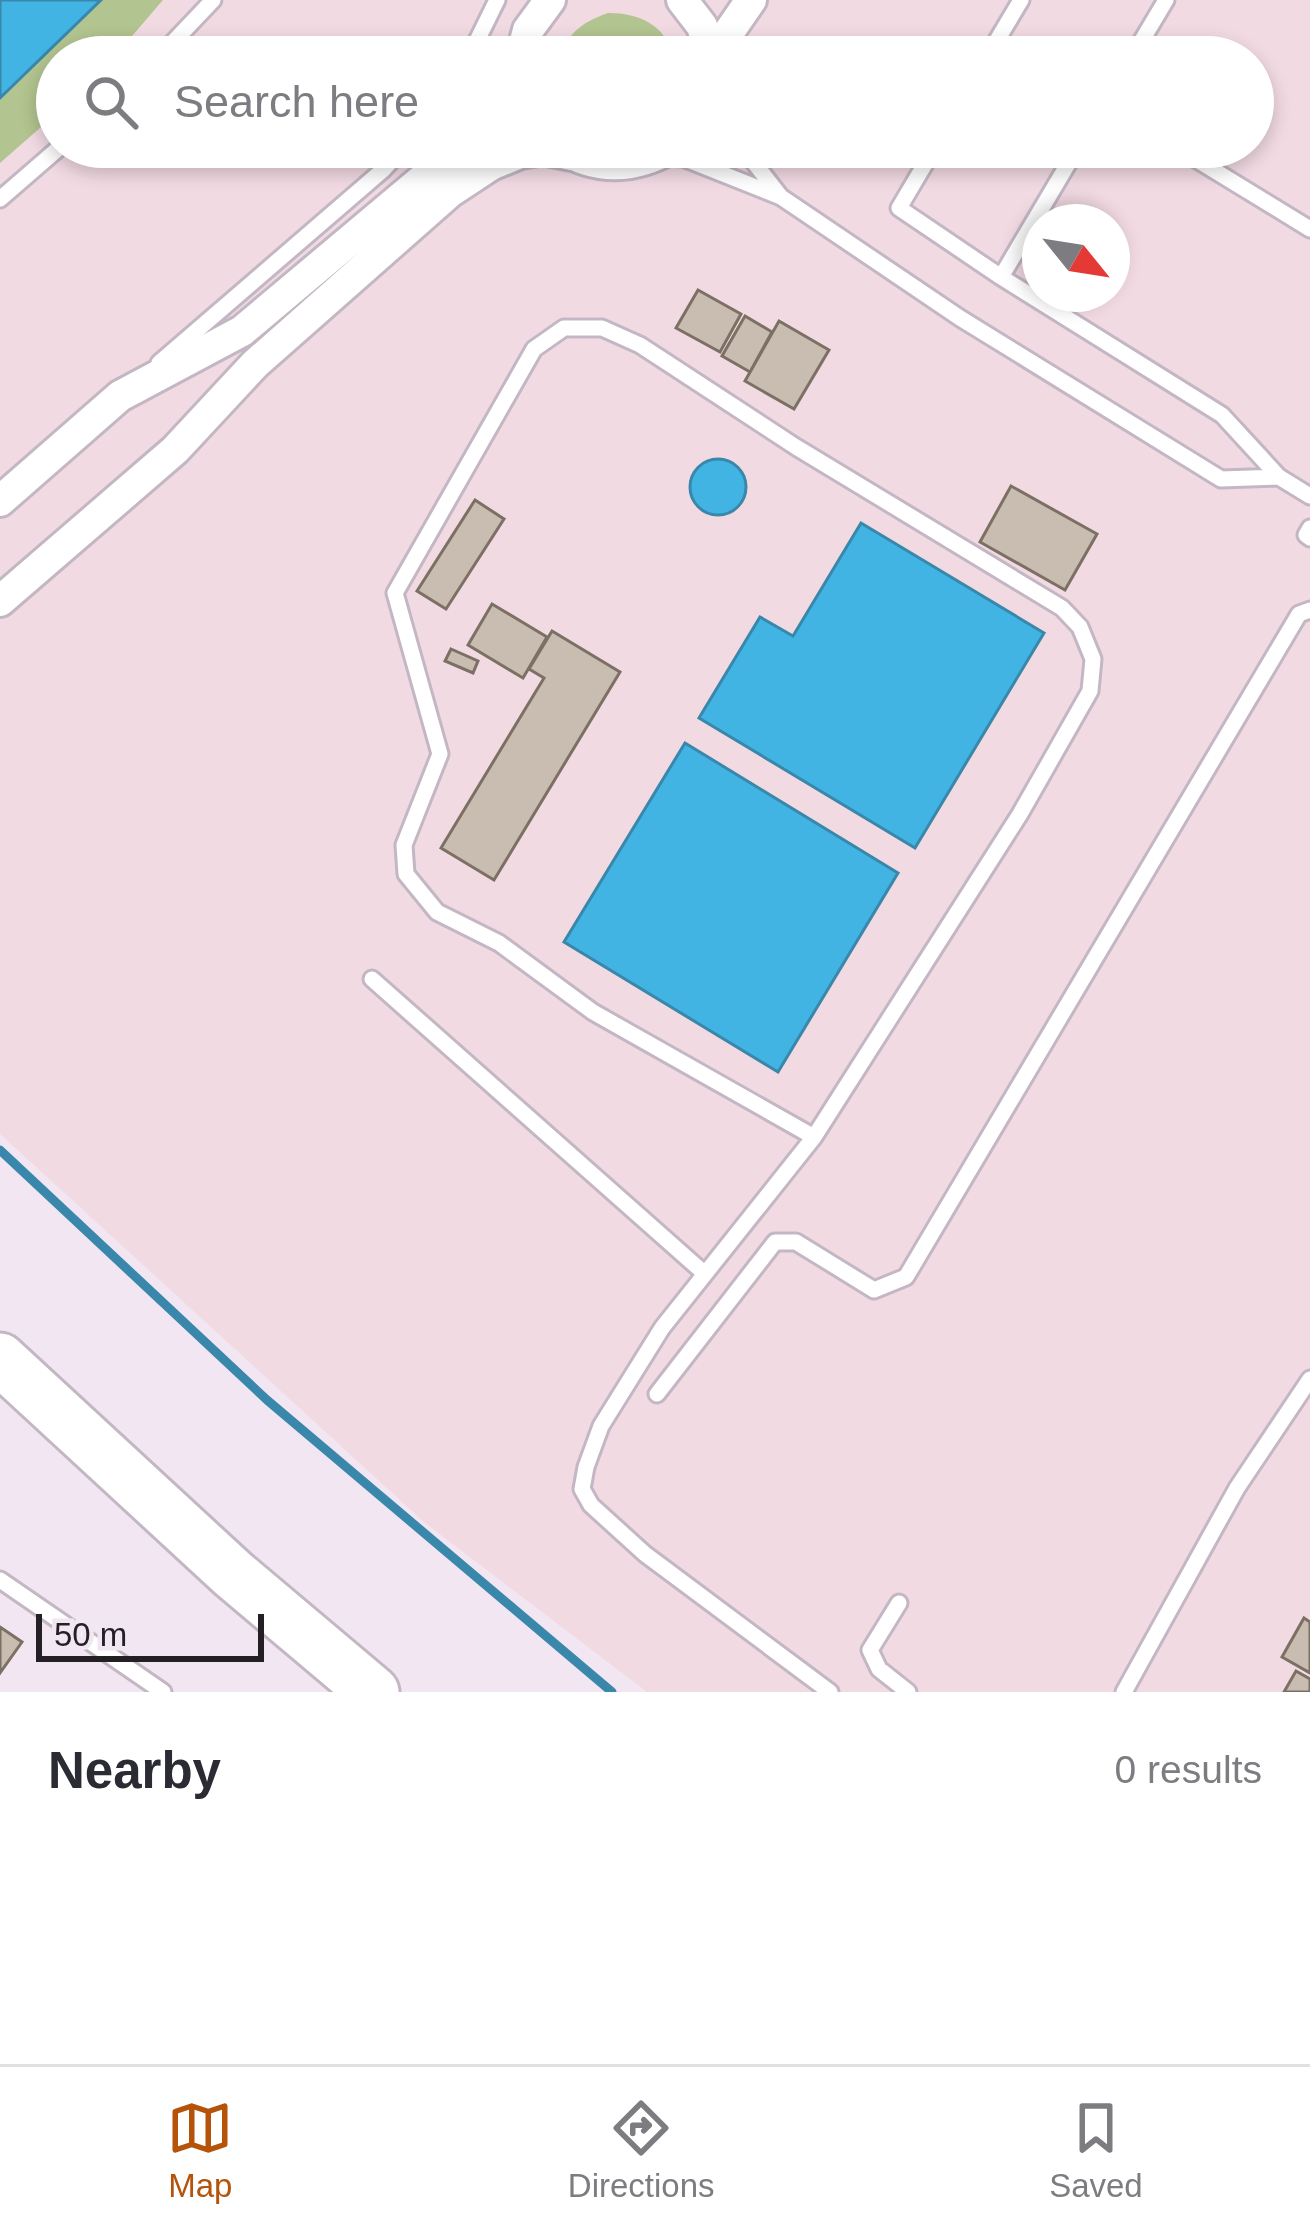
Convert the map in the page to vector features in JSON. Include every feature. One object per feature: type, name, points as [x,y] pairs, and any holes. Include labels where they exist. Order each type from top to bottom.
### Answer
[{"type":"main road","points":[[7,1366],[233,1574],[373,1692]]},
{"type":"street","points":[[526,36],[550,0]]},
{"type":"street","points":[[682,0],[706,36]]},
{"type":"street","points":[[726,36],[751,0]]},
{"type":"street","points":[[0,501],[120,396],[242,331],[436,168]]},
{"type":"street","points":[[0,601],[175,450],[255,364],[450,192],[486,168]]},
{"type":"lane","points":[[179,36],[213,0]]},
{"type":"lane","points":[[479,36],[497,0]]},
{"type":"lane","points":[[1000,36],[1021,0]]},
{"type":"lane","points":[[1145,36],[1166,0]]},
{"type":"lane","points":[[0,199],[36,168]]},
{"type":"lane","points":[[120,396],[385,168]]},
{"type":"lane","points":[[708,168],[781,197],[960,318],[1221,479],[1280,477]]},
{"type":"lane","points":[[758,168],[781,197]]},
{"type":"lane","points":[[923,168],[899,208],[1222,415],[1280,477],[1310,496]]},
{"type":"lane","points":[[1001,277],[1066,168]]},
{"type":"lane","points":[[1210,168],[1310,229]]},
{"type":"lane","points":[[814,1137],[593,1012],[499,943],[437,912],[406,874],[404,845],[440,754],[395,593],[534,349],[564,328],[602,328],[640,345],[796,447],[1062,608],[1080,627],[1093,659],[1090,691],[1020,814],[814,1137],[662,1328],[602,1426],[586,1467],[582,1489],[591,1505],[645,1554],[830,1692]]},
{"type":"lane","points":[[1310,528],[1306,535],[1310,538]]},
{"type":"lane","points":[[657,1394],[775,1242],[796,1242],[874,1290],[906,1277],[1299,614],[1310,610]]},
{"type":"lane","points":[[372,979],[704,1273]]},
{"type":"lane","points":[[1124,1692],[1237,1488],[1310,1379]]},
{"type":"lane","points":[[0,1580],[163,1692]]},
{"type":"lane","points":[[899,1603],[869,1649],[879,1669],[908,1692]]},
{"type":"shaded area","points":[[0,0],[1310,0],[1310,1692],[647,1692],[425,1523],[0,1134]]},
{"type":"green space","points":[[101,0],[163,0],[132,36],[64,36]]},
{"type":"green space","points":[[608,13],[631,15],[650,23],[663,36],[572,36]]},
{"type":"green space","points":[[36,63],[36,131],[0,163],[0,98]]},
{"type":"water","points":[[0,0],[101,0],[64,36],[36,36],[36,63],[0,98]]},
{"type":"water","points":[[718,459],[738,467],[746,487],[738,507],[718,515],[698,507],[690,487],[698,467]]},
{"type":"water","points":[[861,523],[1044,633],[915,848],[699,718],[760,617],[793,636]]},
{"type":"water","points":[[685,743],[898,873],[778,1072],[564,942]]},
{"type":"building","points":[[698,290],[741,314],[720,352],[676,328]]},
{"type":"building","points":[[745,316],[772,332],[750,372],[722,356]]},
{"type":"building","points":[[779,321],[829,350],[794,409],[745,381]]},
{"type":"building","points":[[1011,486],[1097,534],[1065,590],[980,542]]},
{"type":"building","points":[[475,500],[504,519],[446,609],[417,591]]},
{"type":"building","points":[[492,604],[547,637],[523,678],[468,645]]},
{"type":"building","points":[[552,631],[620,672],[494,880],[441,848],[544,678],[529,669]]},
{"type":"building","points":[[451,649],[478,661],[473,673],[445,661]]},
{"type":"building","points":[[1304,1618],[1310,1622],[1310,1673],[1282,1657]]},
{"type":"building","points":[[0,1627],[22,1642],[0,1673]]},
{"type":"building","points":[[1296,1671],[1310,1679],[1310,1692],[1284,1692]]},
{"type":"waterway","points":[[0,1150],[267,1400],[612,1692]]}]
